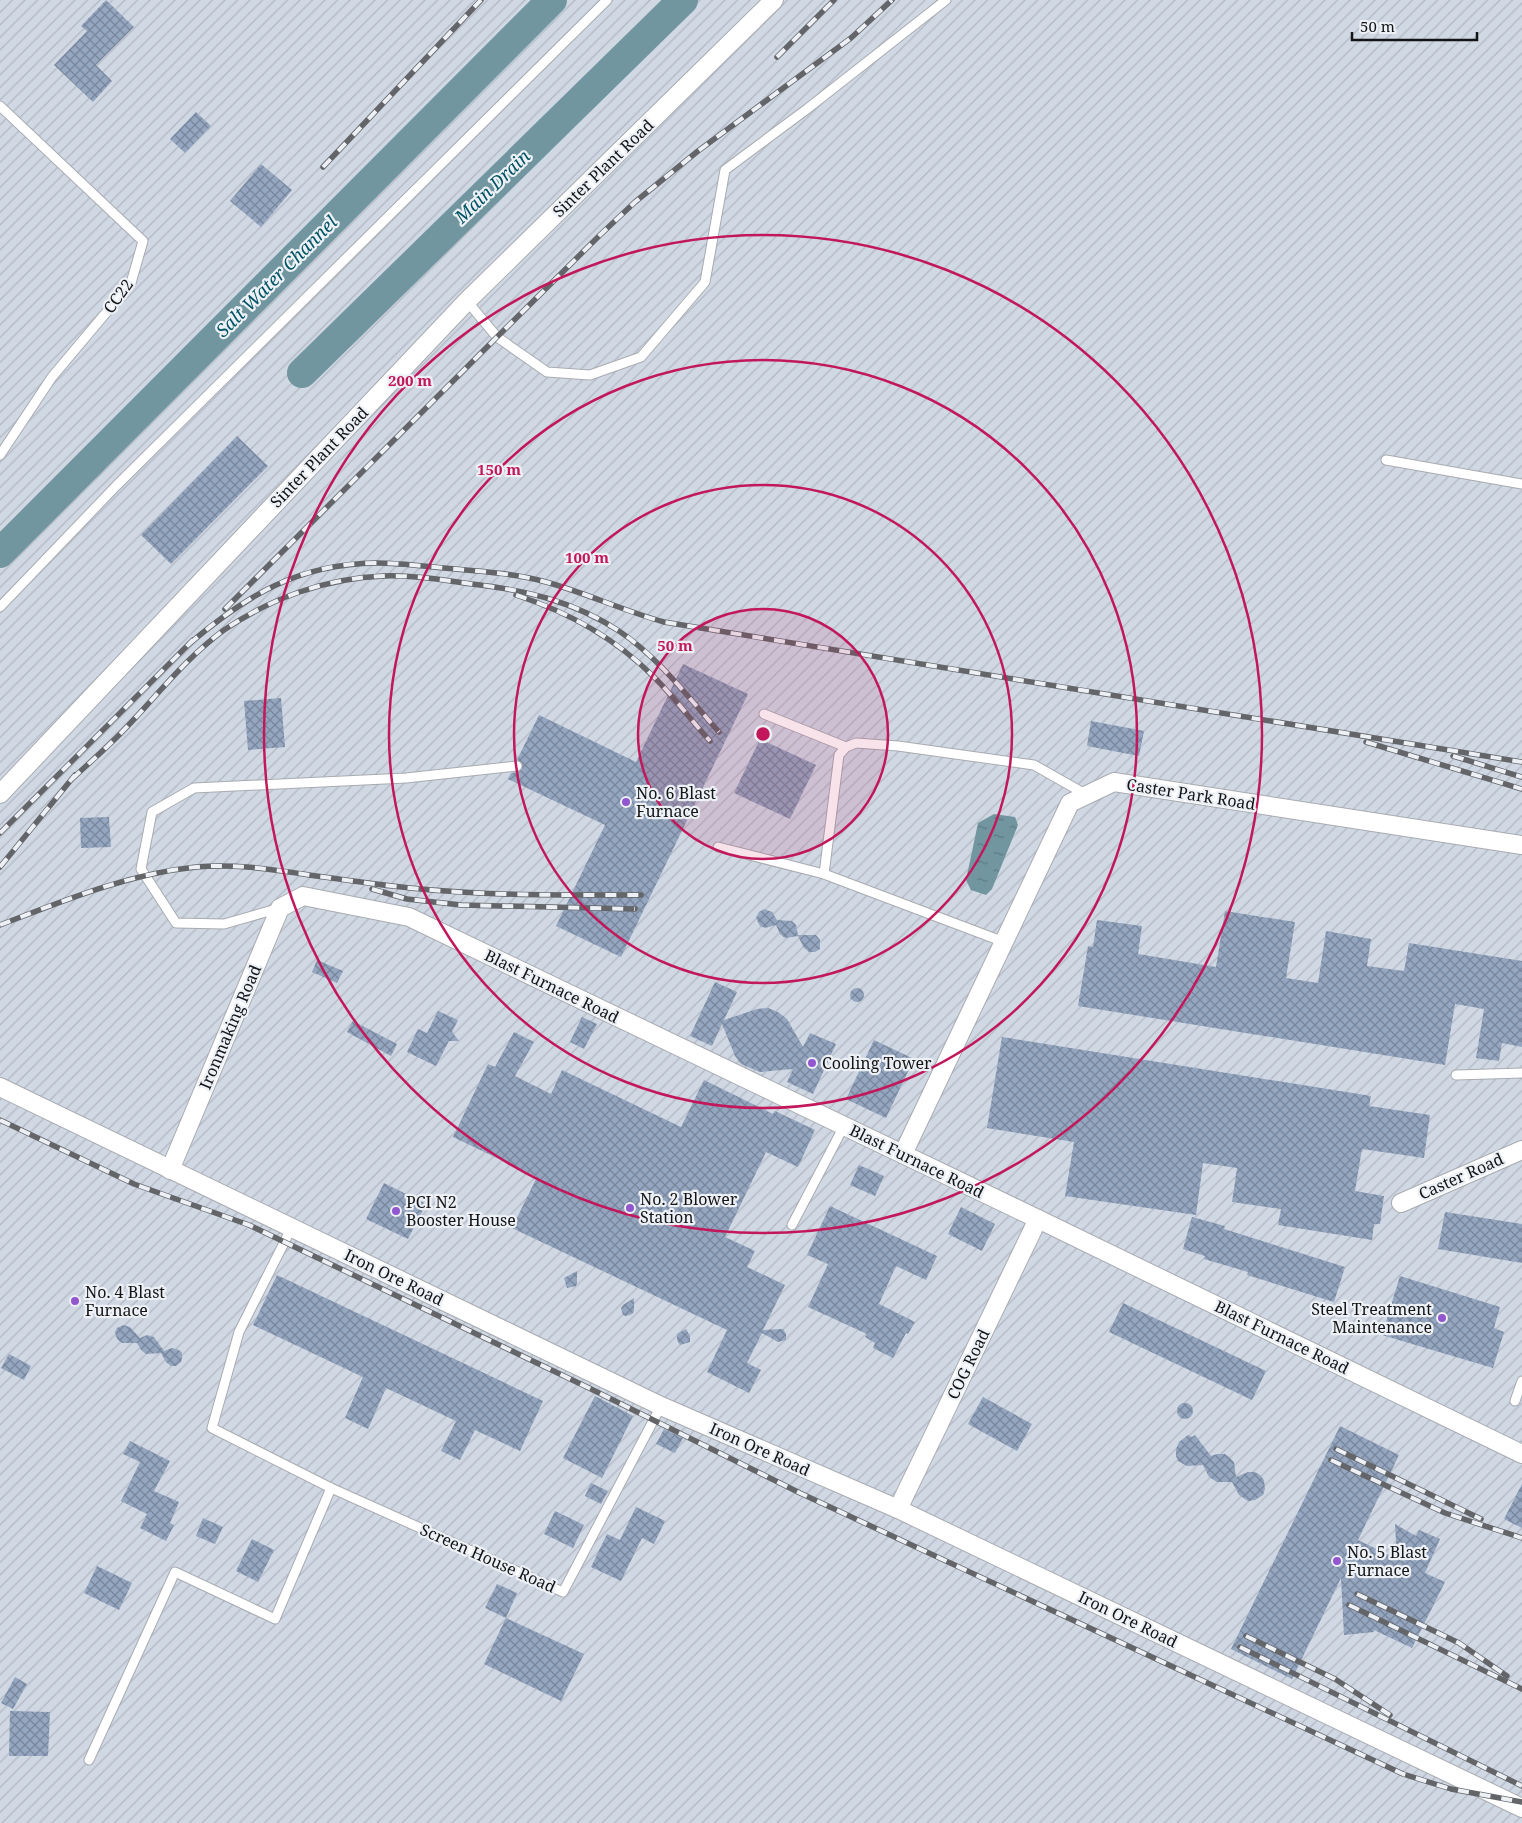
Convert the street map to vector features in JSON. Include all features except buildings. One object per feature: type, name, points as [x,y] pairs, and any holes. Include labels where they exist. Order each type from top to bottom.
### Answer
[{"type":"street","name":"Sinter Plant Road","points":[[0,794],[467,301],[774,0]]},
{"type":"street","name":"Caster Park Road","points":[[903,1154],[1070,803],[1114,782],[1522,845]]},
{"type":"street","name":"Blast Furnace Road","points":[[280,908],[303,896],[410,917],[1522,1454]]},
{"type":"street","name":"Ironmaking Road","points":[[170,1170],[280,908]]},
{"type":"street","name":"Iron Ore Road","points":[[0,1087],[661,1406],[898,1510],[1522,1808]]},
{"type":"street","name":"Caster Road","points":[[1401,1203],[1522,1150]]},
{"type":"street","name":"COG Road","points":[[898,1510],[1038,1219]]},
{"type":"lane","points":[[0,607],[116,486],[607,0]]},
{"type":"lane","points":[[467,301],[497,337],[548,372],[590,375],[641,357],[705,282],[726,170],[946,0]]},
{"type":"lane","name":"CC22","points":[[0,106],[143,241],[131,283],[52,377],[0,455]]},
{"type":"lane","points":[[1386,460],[1522,484]]},
{"type":"lane","points":[[764,714],[846,747]]},
{"type":"lane","points":[[824,874],[839,756],[846,747],[856,742],[1034,765],[1087,795]]},
{"type":"lane","points":[[280,908],[224,924],[176,923],[141,869],[152,812],[194,788],[406,778],[517,766]]},
{"type":"lane","points":[[718,847],[824,874],[1004,942]]},
{"type":"lane","points":[[1456,1076],[1522,1073]]},
{"type":"lane","points":[[792,1226],[844,1126]]},
{"type":"lane","name":"Screen House Road","points":[[292,1228],[239,1332],[212,1428],[331,1488],[563,1592],[661,1406]]},
{"type":"lane","points":[[1515,1401],[1522,1381]]},
{"type":"lane","points":[[89,1760],[174,1572],[275,1619],[331,1488]]},
{"type":"shaded area","points":[[0,0],[1522,0],[1522,1823],[0,1823]]},
{"type":"water","points":[[994,814],[1015,817],[1018,825],[992,889],[986,895],[971,890],[966,880],[978,823]]},
{"type":"waterway","name":"Salt Water Channel","points":[[0,553],[552,0]]},
{"type":"waterway","name":"Main Drain","points":[[302,373],[683,0]]},
{"type":"railway","points":[[323,167],[481,0]]},
{"type":"railway","points":[[777,57],[834,0]]},
{"type":"railway","points":[[225,609],[635,202],[698,151],[851,38],[892,0]]},
{"type":"railway","points":[[189,644],[210,626],[253,597],[298,576],[322,569],[348,565],[376,563],[410,565],[521,576],[561,586],[664,622],[1522,762]]},
{"type":"railway","points":[[72,779],[117,737],[195,654],[224,630],[261,608],[300,592],[342,581],[384,576],[428,578],[511,590],[548,599],[584,612],[619,631],[647,653],[672,678],[719,732]]},
{"type":"railway","points":[[516,595],[572,618],[607,638],[623,650],[661,685],[710,741]]},
{"type":"railway","points":[[0,833],[193,640]]},
{"type":"railway","points":[[1366,742],[1522,789]]},
{"type":"railway","points":[[1453,756],[1522,777]]},
{"type":"railway","points":[[0,867],[75,775]]},
{"type":"railway","points":[[0,925],[120,882],[170,871],[212,866],[260,868],[439,891],[641,895]]},
{"type":"railway","points":[[372,889],[407,899],[461,905],[635,909]]},
{"type":"railway","points":[[0,1120],[134,1184],[249,1225],[589,1388],[800,1493],[1403,1774],[1451,1789],[1522,1802]]},
{"type":"railway","points":[[1336,1449],[1481,1519]]},
{"type":"railway","points":[[1331,1460],[1445,1513],[1522,1538]]},
{"type":"railway","points":[[1357,1594],[1459,1643],[1507,1676]]},
{"type":"railway","points":[[1349,1605],[1522,1689]]},
{"type":"railway","points":[[1246,1636],[1335,1679],[1390,1715]]},
{"type":"railway","points":[[1240,1647],[1522,1786]]},
{"type":"place","name":"No. 6 Blast Furnace","points":[[626,802]]},
{"type":"place","name":"Cooling Tower","points":[[812,1063]]},
{"type":"place","name":"No. 2 Blower Station","points":[[630,1208]]},
{"type":"place","name":"PCI N2 Booster House","points":[[396,1211]]},
{"type":"place","name":"No. 4 Blast Furnace","points":[[75,1301]]},
{"type":"place","name":"Steel Treatment Maintenance","points":[[1442,1318]]},
{"type":"place","name":"No. 5 Blast Furnace","points":[[1337,1561]]}]
